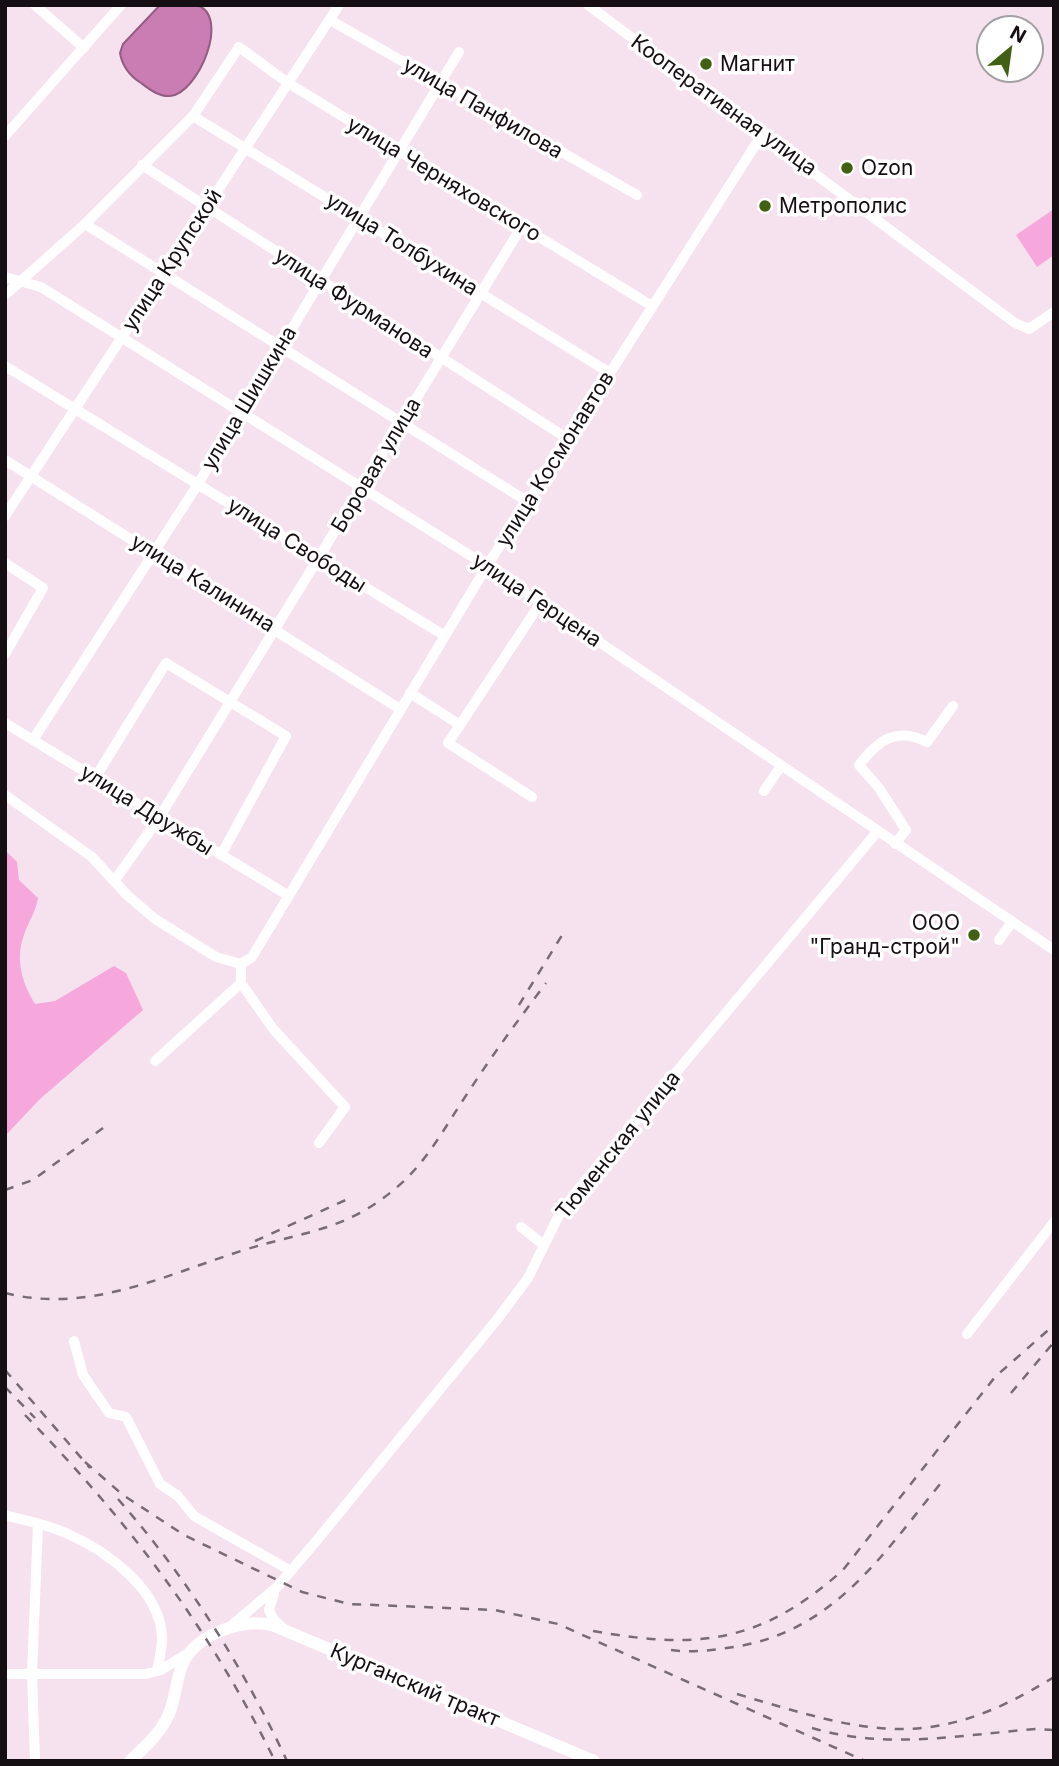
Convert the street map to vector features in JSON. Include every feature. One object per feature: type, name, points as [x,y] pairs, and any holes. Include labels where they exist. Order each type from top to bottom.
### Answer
[{"type":"main road","name":"Курганский тракт","points":[[233,1624],[260,1622],[292,1634],[594,1761]]},
{"type":"main road","points":[[130,1761],[156,1736],[166,1721],[181,1667],[191,1650],[233,1624]]},
{"type":"street","points":[[35,5],[83,48]]},
{"type":"street","points":[[5,136],[121,5]]},
{"type":"street","name":"улица Крупской","points":[[5,516],[339,5]]},
{"type":"street","name":"Кооперативная улица","points":[[588,5],[1015,323],[1029,329],[1054,312]]},
{"type":"street","name":"улица Панфилова","points":[[330,20],[637,195]]},
{"type":"street","name":"улица Черняховского","points":[[193,116],[239,47],[288,83],[652,306]]},
{"type":"street","name":"улица Шишкина","points":[[33,740],[198,484],[459,52]]},
{"type":"street","points":[[5,295],[85,224],[142,164],[193,116]]},
{"type":"street","name":"улица Толбухина","points":[[193,116],[610,373]]},
{"type":"street","name":"улица Космонавтов","points":[[241,964],[252,957],[487,566],[763,133]]},
{"type":"street","name":"улица Фурманова","points":[[142,164],[440,359],[568,439]]},
{"type":"street","points":[[85,224],[528,502]]},
{"type":"street","name":"Боровая улица","points":[[115,880],[159,818],[232,702],[522,226]]},
{"type":"street","name":"улица Герцена","points":[[5,277],[41,287],[362,485],[541,602],[1054,950]]},
{"type":"street","name":"улица Свободы","points":[[5,366],[445,636]]},
{"type":"street","name":"улица Калинина","points":[[5,460],[400,709]]},
{"type":"street","points":[[5,562],[43,588],[5,654]]},
{"type":"street","points":[[532,797],[449,743],[541,602]]},
{"type":"street","points":[[95,778],[166,663],[232,702],[286,736],[220,855]]},
{"type":"street","points":[[410,693],[460,725]]},
{"type":"street","points":[[895,844],[906,830],[879,788],[859,765],[872,748],[896,735],[909,733],[927,742],[953,706]]},
{"type":"street","name":"улица Дружбы","points":[[5,723],[289,895]]},
{"type":"street","points":[[764,790],[780,766]]},
{"type":"street","points":[[5,795],[73,841],[140,907],[164,925],[216,957],[241,964],[241,983],[274,1030],[345,1107],[318,1143]]},
{"type":"street","name":"Тюменская улица","points":[[233,1624],[277,1587],[291,1571],[499,1317],[528,1278],[558,1217],[592,1173],[877,832]]},
{"type":"street","points":[[999,940],[1012,922]]},
{"type":"street","points":[[155,1061],[241,983]]},
{"type":"street","points":[[967,1334],[1054,1222]]},
{"type":"street","points":[[521,1227],[544,1245]]},
{"type":"street","points":[[74,1341],[83,1375],[108,1413],[126,1417],[160,1483],[178,1496],[194,1516],[291,1571]]},
{"type":"street","points":[[5,1516],[66,1533],[95,1548],[129,1575],[152,1605],[162,1637],[157,1671]]},
{"type":"street","points":[[35,1761],[32,1674],[38,1524]]},
{"type":"street","points":[[277,1587],[269,1610],[274,1620],[292,1634]]},
{"type":"street","points":[[5,1674],[146,1674],[157,1671],[191,1650]]},
{"type":"shaded area","points":[[160,5],[197,5],[207,12],[211,24],[211,38],[200,69],[181,92],[170,96],[154,92],[133,77],[120,53],[123,44]]},
{"type":"shaded area","points":[[1054,209],[1054,255],[1037,267],[1016,235]]},
{"type":"shaded area","points":[[5,850],[17,862],[19,880],[38,898],[20,953],[23,980],[35,1004],[55,1001],[114,966],[126,973],[143,1010],[40,1099],[5,1136]]},
{"type":"railway","points":[[519,1005],[564,932]]},
{"type":"railway","points":[[5,1293],[66,1299],[96,1296],[154,1281],[241,1251],[326,1227],[364,1210],[384,1198],[423,1160],[487,1064],[546,983]]},
{"type":"railway","points":[[5,1190],[33,1180],[107,1125]]},
{"type":"railway","points":[[255,1241],[348,1199]]},
{"type":"railway","points":[[593,1631],[665,1640],[727,1635],[784,1613],[813,1594],[843,1570],[995,1377],[1054,1325]]},
{"type":"railway","points":[[1011,1393],[1054,1342]]},
{"type":"railway","points":[[5,1370],[90,1468]]},
{"type":"railway","points":[[5,1387],[35,1418]]},
{"type":"railway","points":[[25,1415],[98,1495],[164,1578],[223,1665],[275,1761]]},
{"type":"railway","points":[[85,1462],[123,1495],[184,1535],[302,1592],[349,1604],[495,1610],[558,1624],[865,1761]]},
{"type":"railway","points":[[671,1650],[710,1650],[770,1638],[801,1624],[830,1606],[878,1560],[945,1478]]},
{"type":"railway","points":[[118,1499],[168,1560],[212,1624],[270,1725],[287,1761]]},
{"type":"railway","points":[[737,1694],[824,1719],[898,1729],[934,1727],[971,1718],[1054,1677]]},
{"type":"railway","points":[[812,1728],[840,1735],[896,1740],[1036,1729],[1054,1730]]},
{"type":"place","name":"Магнит","points":[[706,64]]},
{"type":"place","name":"Ozon","points":[[847,168]]},
{"type":"place","name":"Метрополис","points":[[765,206]]},
{"type":"place","name":"ООО \"Гранд-строй\"","points":[[974,935]]}]
